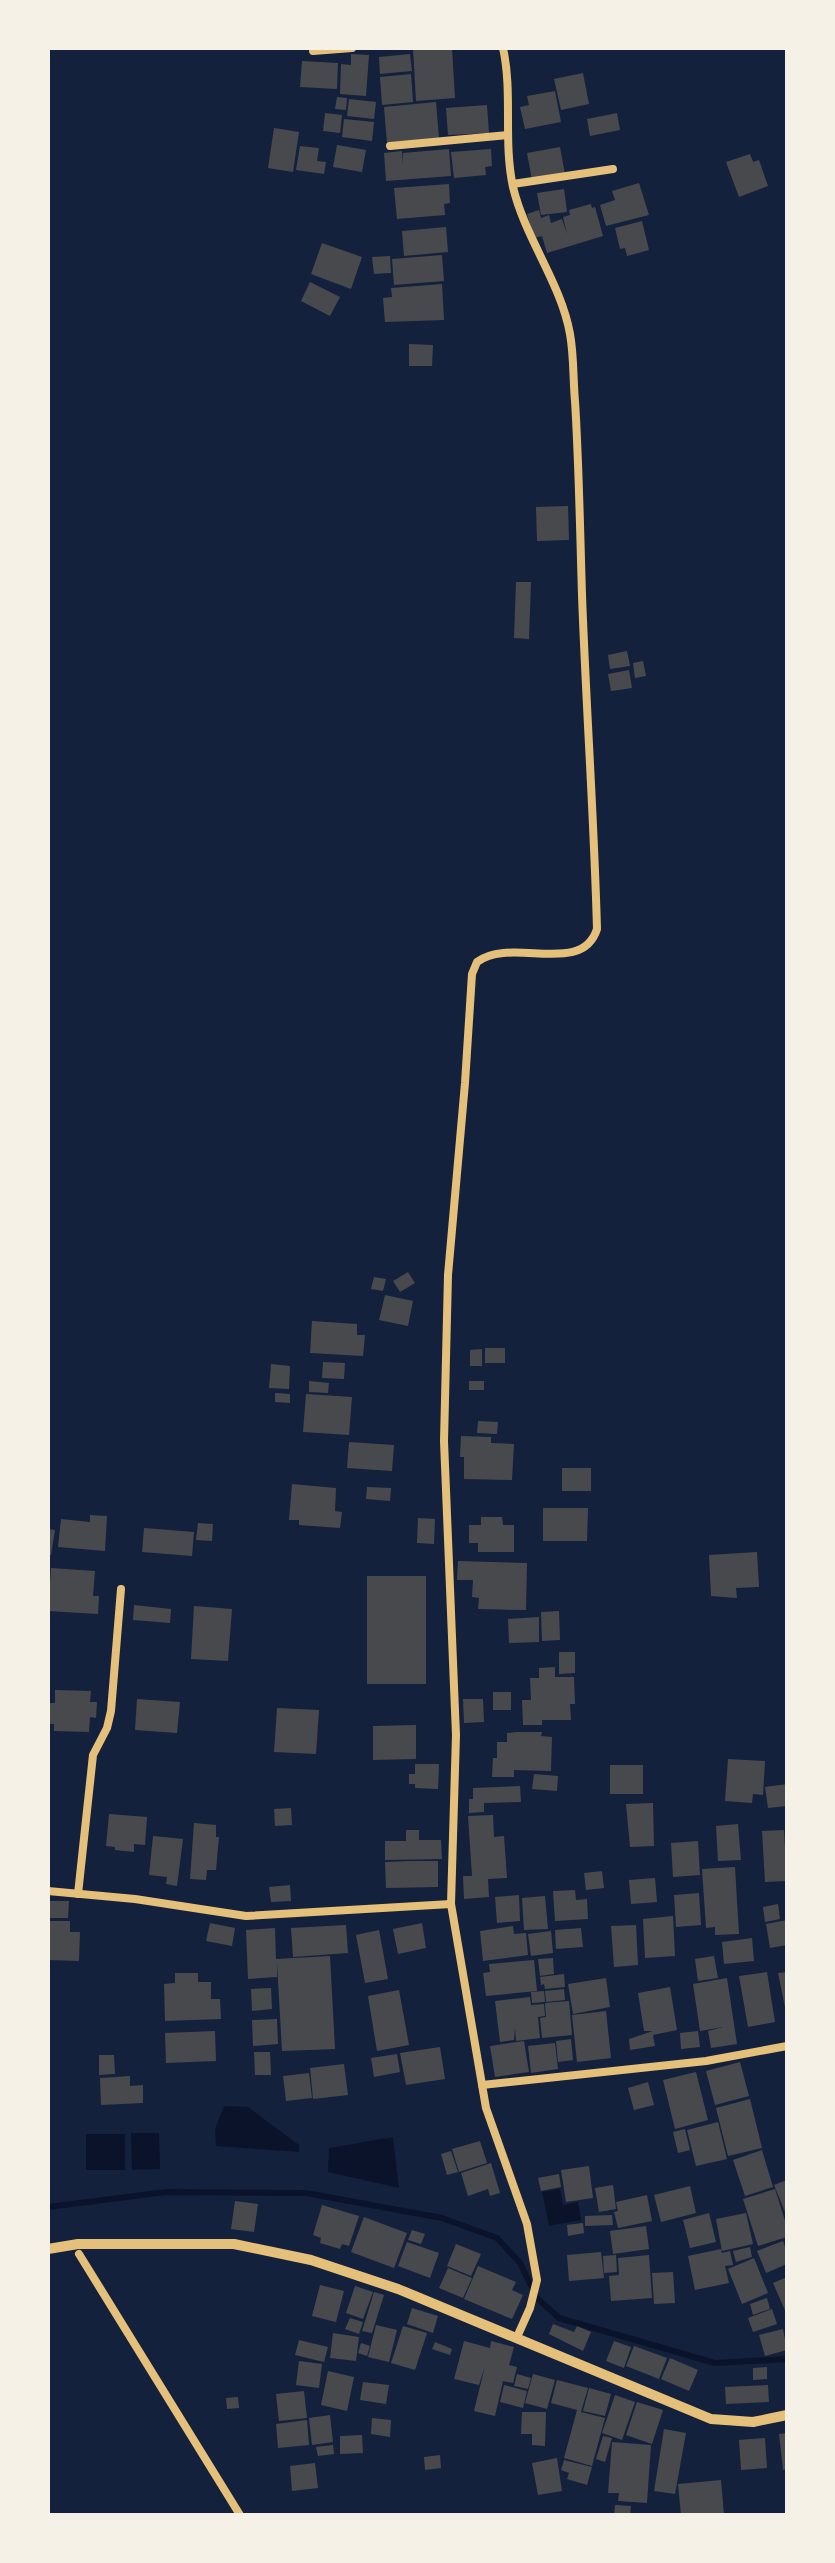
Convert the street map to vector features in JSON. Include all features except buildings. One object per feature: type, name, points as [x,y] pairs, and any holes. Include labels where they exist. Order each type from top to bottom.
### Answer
[{"type":"street","points":[[313,51],[352,48]]},
{"type":"street","points":[[503,48],[513,184],[522,218],[570,333],[578,455],[597,929],[587,947],[575,953],[499,952],[477,962],[472,974],[448,1275],[445,1411],[456,1735],[451,1904],[486,2108],[527,2224],[537,2280],[530,2308],[517,2337]]},
{"type":"street","points":[[390,146],[508,135]]},
{"type":"street","points":[[513,184],[613,169]]},
{"type":"street","points":[[78,1894],[93,1755],[107,1728],[111,1711],[121,1589]]},
{"type":"street","points":[[48,1891],[135,1899],[246,1916],[451,1904]]},
{"type":"street","points":[[482,2085],[706,2061],[787,2046]]},
{"type":"street","points":[[48,2249],[78,2244],[234,2244],[311,2260],[398,2289],[711,2419],[753,2422],[787,2415]]},
{"type":"street","points":[[79,2254],[240,2515]]},
{"type":"water","points":[[224,2106],[248,2107],[299,2145],[299,2152],[216,2146],[215,2129]]},
{"type":"water","points":[[131,2133],[159,2133],[160,2169],[132,2170]]},
{"type":"water","points":[[86,2134],[125,2134],[125,2170],[86,2170]]},
{"type":"water","points":[[393,2137],[399,2188],[328,2172],[329,2148]]},
{"type":"water","points":[[560,2189],[563,2205],[578,2202],[581,2220],[549,2226],[542,2192]]},
{"type":"waterway","points":[[48,2207],[166,2192],[306,2193],[442,2218],[497,2238],[520,2263],[537,2298],[559,2318],[715,2363],[787,2359]]}]
